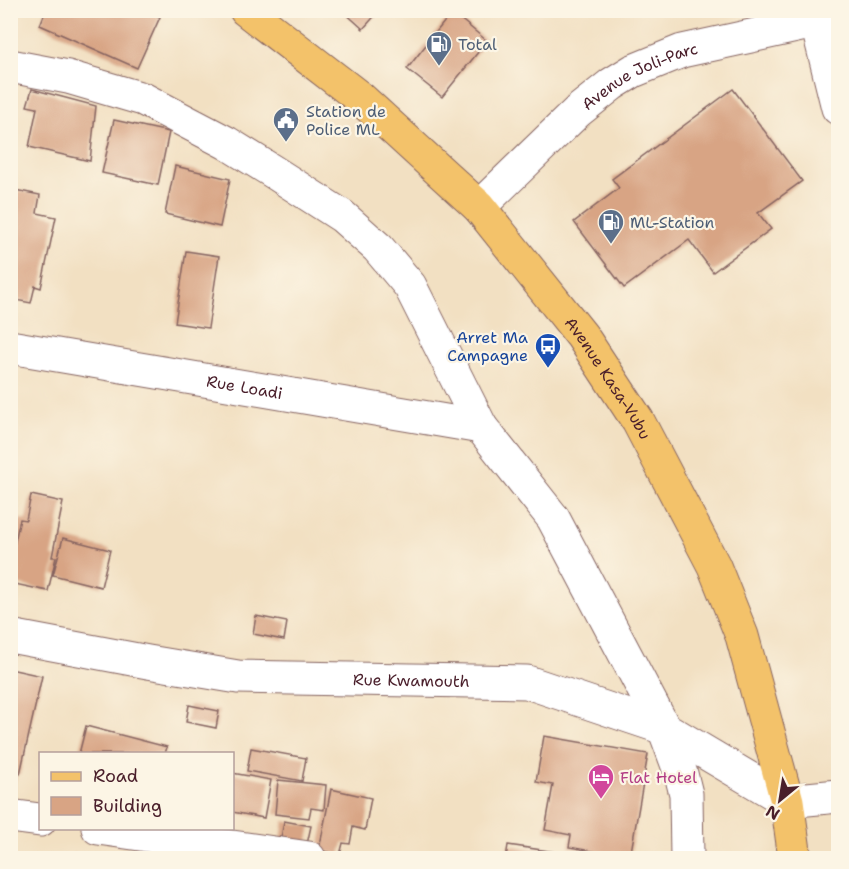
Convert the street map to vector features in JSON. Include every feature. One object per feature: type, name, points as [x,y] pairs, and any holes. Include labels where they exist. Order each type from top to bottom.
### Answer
[{"type":"main road","name":"Avenue Kasa-Vubu","points":[[246,10],[360,98],[479,207],[582,336],[638,421],[714,566],[742,636],[787,801],[795,858]]},
{"type":"street","name":"Avenue Joli-Parc","points":[[479,207],[578,111],[612,84],[633,71],[682,51],[824,17]]},
{"type":"street","points":[[824,17],[838,108]]},
{"type":"street","points":[[10,66],[68,77],[143,99],[227,143],[342,216],[378,248],[410,286],[481,427],[554,519],[664,728],[686,794],[687,858]]},
{"type":"street","name":"Rue Loadi","points":[[10,347],[481,427]]},
{"type":"street","name":"Rue Kwamouth","points":[[10,636],[238,677],[527,682],[664,728],[787,801]]},
{"type":"street","points":[[787,801],[838,796]]},
{"type":"street","points":[[10,816],[39,820]]},
{"type":"street","points":[[112,830],[309,858]]},
{"type":"building","points":[[46,10],[146,10],[160,17],[137,68],[40,25]]},
{"type":"building","points":[[342,10],[380,10],[363,29]]},
{"type":"building","points":[[452,12],[487,41],[442,97],[407,69]]},
{"type":"building","points":[[32,89],[96,106],[90,161],[29,147],[37,108],[27,106]]},
{"type":"building","points":[[733,89],[802,181],[758,213],[771,229],[713,272],[689,240],[624,288],[574,222],[619,188],[612,179]]},
{"type":"building","points":[[114,120],[169,132],[158,185],[102,173]]},
{"type":"building","points":[[10,123],[16,124],[12,152],[10,152]]},
{"type":"building","points":[[175,166],[230,179],[220,227],[165,214]]},
{"type":"building","points":[[10,189],[40,195],[37,213],[56,217],[41,288],[35,286],[31,303],[10,299]]},
{"type":"building","points":[[186,251],[219,256],[208,328],[175,323]]},
{"type":"building","points":[[31,495],[63,502],[52,557],[56,557],[48,591],[10,583],[10,563],[20,519],[26,520]]},
{"type":"building","points":[[63,538],[110,550],[101,587],[53,575]]},
{"type":"building","points":[[256,616],[287,622],[284,640],[253,634]]},
{"type":"building","points":[[10,669],[42,676],[12,801]]},
{"type":"building","points":[[189,705],[219,711],[216,728],[186,722]]},
{"type":"building","points":[[86,726],[167,747],[166,752],[80,752]]},
{"type":"building","points":[[544,736],[648,754],[630,858],[569,847],[571,835],[545,830],[553,785],[536,782]]},
{"type":"building","points":[[251,748],[306,758],[302,781],[247,771]]},
{"type":"building","points":[[234,773],[271,780],[264,818],[234,812]]},
{"type":"building","points":[[278,780],[326,785],[324,810],[311,808],[309,818],[275,814]]},
{"type":"building","points":[[331,789],[371,798],[365,830],[353,827],[350,844],[343,843],[340,855],[319,850]]},
{"type":"building","points":[[284,821],[311,826],[306,849],[280,844]]},
{"type":"building","points":[[508,845],[555,852],[554,858],[506,858]]},
{"type":"building","points":[[74,853],[94,857],[94,858],[73,858]]},
{"type":"place","name":"Total","points":[[439,67]]},
{"type":"place","name":"Station de Police ML","points":[[286,143]]},
{"type":"place","name":"ML-Station","points":[[611,245]]},
{"type":"place","name":"Arret Ma Campagne","points":[[548,369]]},
{"type":"place","name":"Flat Hotel","points":[[601,800]]}]
